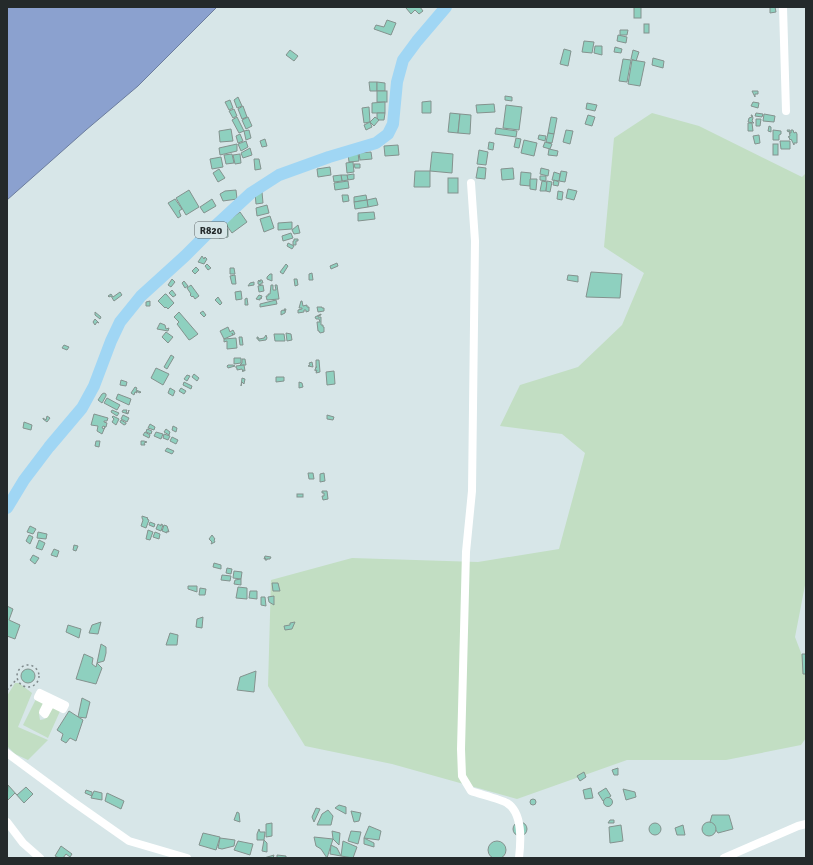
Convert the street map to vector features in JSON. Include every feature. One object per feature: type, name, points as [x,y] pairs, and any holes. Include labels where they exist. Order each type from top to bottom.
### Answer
[{"type":"main road","name":"R820","points":[[7,508],[24,480],[82,408],[94,386],[120,322],[141,296],[250,193],[279,175],[329,157],[376,143],[388,134],[392,124],[397,82],[404,60],[446,7]]},
{"type":"street","points":[[783,7],[786,110]]},
{"type":"street","points":[[471,183],[475,241],[472,491],[466,552],[461,749],[462,776],[471,791],[507,803],[517,814],[521,843],[518,858]]},
{"type":"street","points":[[7,753],[129,841],[187,858]]},
{"type":"street","points":[[7,822],[23,843],[40,858]]},
{"type":"street","points":[[724,858],[798,826],[806,824]]},
{"type":"path","points":[[8,689],[17,679],[18,672],[22,666],[33,666],[38,672],[38,679],[31,687],[24,687],[17,679]]},
{"type":"green space","points":[[652,113],[699,126],[802,177],[806,173],[806,580],[795,637],[806,666],[806,738],[801,745],[726,760],[627,760],[517,799],[392,764],[305,746],[268,686],[271,580],[352,558],[478,562],[559,549],[585,453],[562,434],[500,426],[520,385],[578,367],[622,325],[644,273],[604,247],[614,138]]},
{"type":"green space","points":[[15,683],[19,683],[32,693],[18,727],[48,740],[28,760],[15,754],[7,746],[7,696]]},
{"type":"green space","points":[[36,699],[47,703],[39,714],[40,720],[45,719],[51,705],[61,709],[48,738],[23,725]]},
{"type":"water","points":[[7,7],[217,7],[138,86],[7,200]]},
{"type":"building","points":[[420,7],[423,11],[419,14],[415,10],[411,14],[406,8]]},
{"type":"building","points":[[634,7],[641,7],[641,18],[634,18]]},
{"type":"building","points":[[771,7],[775,7],[776,12],[770,13]]},
{"type":"building","points":[[387,20],[396,23],[391,35],[374,29],[376,25],[384,27]]},
{"type":"building","points":[[644,24],[649,24],[649,33],[644,33]]},
{"type":"building","points":[[620,30],[628,30],[627,35],[620,35]]},
{"type":"building","points":[[618,35],[627,37],[626,43],[617,41]]},
{"type":"building","points":[[584,41],[594,42],[592,53],[582,52]]},
{"type":"building","points":[[595,46],[602,46],[602,55],[594,53]]},
{"type":"building","points":[[615,47],[622,49],[621,53],[614,52]]},
{"type":"building","points":[[564,49],[571,51],[568,66],[560,64]]},
{"type":"building","points":[[290,50],[298,56],[294,61],[286,55]]},
{"type":"building","points":[[633,50],[639,52],[636,61],[631,59]]},
{"type":"building","points":[[653,58],[664,61],[663,68],[652,65]]},
{"type":"building","points":[[623,59],[631,60],[627,82],[619,81]]},
{"type":"building","points":[[632,60],[645,62],[640,86],[628,84]]},
{"type":"building","points":[[369,82],[377,82],[377,91],[370,91]]},
{"type":"building","points":[[377,82],[385,83],[385,91],[377,91]]},
{"type":"building","points":[[377,91],[387,91],[387,102],[377,102]]},
{"type":"building","points":[[752,91],[758,91],[758,94],[755,94],[755,97]]},
{"type":"building","points":[[505,96],[512,97],[512,101],[505,100]]},
{"type":"building","points":[[238,97],[242,106],[237,108],[234,100]]},
{"type":"building","points":[[230,100],[233,108],[229,110],[225,102]]},
{"type":"building","points":[[431,101],[431,113],[422,113],[422,102]]},
{"type":"building","points":[[385,102],[385,113],[372,113],[372,103]]},
{"type":"building","points":[[753,102],[759,103],[758,108],[751,106]]},
{"type":"building","points":[[587,103],[597,105],[595,111],[586,109]]},
{"type":"building","points":[[494,104],[495,112],[477,113],[476,105]]},
{"type":"building","points":[[506,105],[522,107],[519,130],[503,128]]},
{"type":"building","points":[[243,106],[247,117],[242,119],[238,109]]},
{"type":"building","points":[[369,107],[370,122],[364,123],[362,108]]},
{"type":"building","points":[[234,109],[237,116],[233,118],[229,111]]},
{"type":"building","points":[[377,113],[385,113],[384,120],[379,120],[377,118]]},
{"type":"building","points":[[450,113],[460,114],[458,133],[448,132]]},
{"type":"building","points":[[756,113],[763,114],[762,117],[755,116]]},
{"type":"building","points":[[460,114],[471,115],[470,134],[458,133]]},
{"type":"building","points":[[764,114],[775,116],[774,122],[763,121]]},
{"type":"building","points":[[588,115],[595,117],[592,126],[585,124]]},
{"type":"building","points":[[751,115],[753,118],[752,121],[754,123],[748,122],[749,118],[752,117]]},
{"type":"building","points":[[237,117],[244,131],[239,133],[232,120]]},
{"type":"building","points":[[248,117],[252,126],[246,129],[242,120]]},
{"type":"building","points":[[375,117],[379,120],[374,126],[370,122]]},
{"type":"building","points":[[551,117],[557,118],[554,134],[548,133]]},
{"type":"building","points":[[756,119],[761,119],[760,126],[756,126]]},
{"type":"building","points":[[370,122],[372,127],[366,130],[364,125]]},
{"type":"building","points":[[748,123],[752,123],[753,131],[748,131]]},
{"type":"building","points":[[769,126],[771,127],[771,132],[768,131]]},
{"type":"building","points":[[496,128],[517,131],[516,137],[495,134]]},
{"type":"building","points":[[231,129],[233,141],[220,142],[219,131]]},
{"type":"building","points":[[249,130],[251,138],[246,140],[244,131]]},
{"type":"building","points":[[566,130],[573,131],[570,144],[563,142]]},
{"type":"building","points":[[773,130],[781,131],[779,140],[773,140]]},
{"type":"building","points":[[787,130],[790,130],[791,133],[791,130],[793,130],[794,133],[796,132],[797,134],[797,143],[794,143],[794,145],[788,137],[790,136],[789,131],[788,132]]},
{"type":"building","points":[[548,133],[554,134],[552,143],[546,142]]},
{"type":"building","points":[[240,134],[243,141],[238,143],[236,136]]},
{"type":"building","points":[[539,135],[546,136],[545,141],[538,139]]},
{"type":"building","points":[[759,135],[760,143],[755,144],[753,136]]},
{"type":"building","points":[[516,138],[521,139],[519,148],[514,147]]},
{"type":"building","points":[[265,139],[267,146],[262,147],[260,141]]},
{"type":"building","points":[[524,140],[537,143],[534,156],[521,153]]},
{"type":"building","points":[[246,141],[248,147],[241,151],[238,144]]},
{"type":"building","points":[[780,141],[790,141],[790,149],[781,149]]},
{"type":"building","points":[[489,142],[494,143],[493,150],[488,149]]},
{"type":"building","points":[[545,142],[552,144],[550,149],[543,147]]},
{"type":"building","points":[[237,144],[237,151],[220,155],[219,148]]},
{"type":"building","points":[[773,144],[778,144],[778,155],[773,155]]},
{"type":"building","points":[[398,145],[399,155],[385,156],[384,146]]},
{"type":"building","points":[[250,148],[252,155],[243,158],[241,153]]},
{"type":"building","points":[[549,149],[558,151],[557,156],[548,155]]},
{"type":"building","points":[[479,150],[488,152],[486,165],[477,164]]},
{"type":"building","points":[[371,152],[372,159],[360,160],[359,153]]},
{"type":"building","points":[[432,152],[453,154],[452,173],[430,171]]},
{"type":"building","points":[[358,153],[359,161],[349,162],[348,154]]},
{"type":"building","points":[[232,154],[234,163],[226,164],[224,155]]},
{"type":"building","points":[[240,154],[241,163],[235,164],[233,155]]},
{"type":"building","points":[[221,157],[223,167],[212,169],[210,159]]},
{"type":"building","points":[[254,159],[259,159],[261,169],[255,170]]},
{"type":"building","points":[[353,162],[354,172],[347,173],[346,163]]},
{"type":"building","points":[[354,164],[360,164],[360,168],[355,168]]},
{"type":"building","points":[[330,167],[331,175],[318,177],[317,169]]},
{"type":"building","points":[[478,167],[486,168],[485,179],[476,178]]},
{"type":"building","points":[[513,168],[514,179],[502,180],[501,169]]},
{"type":"building","points":[[541,168],[549,170],[548,176],[540,174]]},
{"type":"building","points":[[219,169],[225,178],[218,182],[213,173]]},
{"type":"building","points":[[415,171],[430,171],[430,187],[414,187]]},
{"type":"building","points":[[561,171],[567,172],[565,182],[559,181]]},
{"type":"building","points":[[521,172],[531,173],[530,186],[520,185]]},
{"type":"building","points":[[554,172],[560,174],[559,181],[552,180]]},
{"type":"building","points":[[354,174],[354,179],[348,180],[347,175]]},
{"type":"building","points":[[341,175],[347,175],[348,180],[342,181]]},
{"type":"building","points":[[341,175],[342,181],[334,182],[333,176]]},
{"type":"building","points":[[540,176],[546,176],[546,181],[540,180]]},
{"type":"building","points":[[448,178],[458,178],[458,193],[448,193]]},
{"type":"building","points":[[530,179],[537,179],[536,190],[530,189]]},
{"type":"building","points":[[554,180],[559,182],[558,186],[553,185]]},
{"type":"building","points":[[348,181],[349,188],[335,190],[334,183]]},
{"type":"building","points":[[542,181],[547,182],[546,191],[540,191]]},
{"type":"building","points":[[547,181],[552,182],[550,192],[546,191]]},
{"type":"building","points":[[568,189],[577,191],[574,200],[566,198]]},
{"type":"building","points":[[189,190],[199,207],[186,215],[176,198]]},
{"type":"building","points":[[236,190],[237,199],[223,201],[220,194],[225,191]]},
{"type":"building","points":[[558,191],[563,192],[562,200],[557,199]]},
{"type":"building","points":[[262,192],[263,203],[256,204],[255,193]]},
{"type":"building","points":[[342,195],[348,195],[349,201],[343,202]]},
{"type":"building","points":[[366,195],[367,200],[354,202],[354,197]]},
{"type":"building","points":[[376,198],[378,205],[368,207],[367,200]]},
{"type":"building","points":[[175,199],[182,209],[179,211],[181,216],[178,218],[168,203]]},
{"type":"building","points":[[212,199],[216,206],[204,213],[200,207]]},
{"type":"building","points":[[367,200],[368,207],[355,209],[354,202]]},
{"type":"building","points":[[267,205],[269,213],[257,216],[256,208]]},
{"type":"building","points":[[240,212],[247,222],[232,233],[225,223]]},
{"type":"building","points":[[374,212],[375,219],[358,221],[358,213]]},
{"type":"building","points":[[270,216],[274,228],[264,232],[260,219]]},
{"type":"building","points":[[292,222],[292,229],[278,230],[278,223]]},
{"type":"building","points":[[298,225],[300,233],[294,234],[292,230]]},
{"type":"building","points":[[228,229],[228,237],[219,238],[222,230]]},
{"type":"building","points":[[291,233],[293,238],[283,241],[282,236]]},
{"type":"building","points":[[294,239],[298,239],[298,241],[296,241],[296,245],[293,245]]},
{"type":"building","points":[[288,243],[294,246],[292,249],[287,246]]},
{"type":"building","points":[[202,256],[204,259],[205,257],[207,259],[204,264],[198,262]]},
{"type":"building","points":[[337,263],[338,266],[331,269],[330,266]]},
{"type":"building","points":[[207,264],[211,268],[208,270],[205,266]]},
{"type":"building","points":[[286,264],[288,266],[283,274],[280,272]]},
{"type":"building","points":[[196,267],[199,270],[195,274],[192,271]]},
{"type":"building","points":[[230,268],[234,268],[235,274],[230,274]]},
{"type":"building","points":[[591,272],[622,274],[620,298],[586,297]]},
{"type":"building","points":[[312,273],[313,280],[309,280],[309,274]]},
{"type":"building","points":[[270,274],[272,274],[272,281],[267,279]]},
{"type":"building","points":[[235,275],[236,284],[232,284],[230,276]]},
{"type":"building","points":[[568,275],[578,276],[578,282],[567,280]]},
{"type":"building","points":[[172,279],[175,282],[171,287],[168,285]]},
{"type":"building","points":[[294,279],[297,279],[298,285],[295,286]]},
{"type":"building","points":[[259,280],[260,282],[260,280],[262,280],[263,283],[261,283],[261,285],[258,284]]},
{"type":"building","points":[[184,281],[188,286],[185,288],[182,283]]},
{"type":"building","points":[[254,282],[254,285],[248,286],[250,283]]},
{"type":"building","points":[[191,285],[199,296],[195,299],[190,295],[191,294],[187,288]]},
{"type":"building","points":[[263,285],[264,291],[259,292],[258,286]]},
{"type":"building","points":[[271,285],[273,285],[273,290],[276,290],[275,285],[277,285],[279,299],[267,300],[266,296],[270,294]]},
{"type":"building","points":[[172,290],[176,295],[173,297],[169,293]]},
{"type":"building","points":[[241,291],[242,299],[236,300],[235,292]]},
{"type":"building","points":[[120,292],[122,295],[114,301],[111,296],[108,296],[111,294],[113,297]]},
{"type":"building","points":[[165,294],[174,303],[168,309],[158,301]]},
{"type":"building","points":[[259,295],[262,296],[260,300],[256,299]]},
{"type":"building","points":[[218,297],[222,303],[220,305],[215,300]]},
{"type":"building","points":[[247,298],[248,305],[245,305],[245,299]]},
{"type":"building","points":[[276,300],[277,304],[260,307],[260,304]]},
{"type":"building","points":[[150,301],[150,306],[146,306],[146,302]]},
{"type":"building","points":[[301,301],[303,306],[307,305],[307,307],[309,307],[309,311],[306,312],[306,310],[304,310],[304,312],[298,313],[298,310],[302,309],[299,308]]},
{"type":"building","points":[[317,307],[324,308],[324,311],[318,312]]},
{"type":"building","points":[[284,309],[286,309],[285,313],[281,315],[281,311],[285,311]]},
{"type":"building","points":[[203,311],[206,315],[204,317],[200,313]]},
{"type":"building","points":[[95,312],[101,317],[100,319],[95,315]]},
{"type":"building","points":[[179,312],[198,334],[189,340],[177,324],[179,322],[174,317]]},
{"type":"building","points":[[321,314],[318,317],[321,317],[321,325],[324,327],[324,332],[320,333],[318,331],[317,322],[320,322],[319,319],[316,319],[315,317]]},
{"type":"building","points":[[95,319],[99,323],[97,322],[95,325],[93,322]]},
{"type":"building","points":[[160,323],[165,325],[166,329],[169,328],[168,331],[157,329]]},
{"type":"building","points":[[228,327],[230,332],[233,330],[235,334],[224,339],[220,331]]},
{"type":"building","points":[[166,332],[173,337],[168,343],[162,337]]},
{"type":"building","points":[[286,333],[291,334],[292,340],[287,341]]},
{"type":"building","points":[[274,334],[284,334],[285,341],[275,341]]},
{"type":"building","points":[[266,335],[266,340],[259,341],[257,339],[257,337],[259,339],[264,338]]},
{"type":"building","points":[[239,337],[242,337],[243,345],[240,345]]},
{"type":"building","points":[[236,338],[237,348],[227,349],[227,341],[224,342],[224,339]]},
{"type":"building","points":[[64,345],[69,347],[67,350],[62,348]]},
{"type":"building","points":[[171,355],[174,357],[167,369],[164,367]]},
{"type":"building","points":[[234,358],[241,358],[241,363],[234,364]]},
{"type":"building","points":[[242,359],[245,359],[246,365],[240,365],[242,363]]},
{"type":"building","points":[[316,360],[319,360],[320,372],[316,373],[317,370],[315,371],[315,368],[317,367]]},
{"type":"building","points":[[312,362],[313,367],[308,366],[310,365],[309,363]]},
{"type":"building","points":[[228,365],[233,365],[235,366],[228,368]]},
{"type":"building","points":[[244,365],[245,371],[243,370],[243,372],[242,369],[237,370],[236,366]]},
{"type":"building","points":[[156,368],[169,374],[163,385],[151,378]]},
{"type":"building","points":[[334,371],[335,384],[327,385],[326,372]]},
{"type":"building","points":[[194,374],[199,378],[197,381],[192,377]]},
{"type":"building","points":[[187,375],[190,376],[187,381],[184,379]]},
{"type":"building","points":[[276,377],[284,377],[284,381],[276,382]]},
{"type":"building","points":[[242,378],[245,379],[244,384],[242,382],[241,386]]},
{"type":"building","points":[[121,380],[127,382],[126,386],[120,385]]},
{"type":"building","points":[[184,382],[192,386],[191,389],[183,385]]},
{"type":"building","points":[[299,382],[302,383],[303,387],[299,388]]},
{"type":"building","points":[[135,387],[137,388],[136,390],[141,392],[136,391],[137,393],[135,392],[134,395],[131,393]]},
{"type":"building","points":[[170,388],[175,391],[173,396],[168,393]]},
{"type":"building","points":[[181,388],[186,391],[184,394],[179,391]]},
{"type":"building","points":[[104,393],[106,396],[102,403],[98,400]]},
{"type":"building","points":[[118,394],[131,399],[129,405],[116,399]]},
{"type":"building","points":[[107,398],[120,405],[117,410],[104,403]]},
{"type":"building","points":[[112,410],[119,413],[117,416],[111,412]]},
{"type":"building","points":[[123,410],[127,410],[126,413],[128,413],[129,410],[128,414],[122,412]]},
{"type":"building","points":[[94,414],[108,418],[107,421],[104,421],[107,423],[106,427],[103,426],[102,428],[104,429],[105,427],[102,434],[97,431],[98,426],[91,425]]},
{"type":"building","points":[[123,415],[129,418],[127,422],[121,419]]},
{"type":"building","points":[[327,415],[334,417],[333,420],[327,419]]},
{"type":"building","points":[[47,416],[50,418],[47,422],[43,418],[46,420]]},
{"type":"building","points":[[113,416],[119,419],[116,425],[112,422],[114,419],[112,417]]},
{"type":"building","points":[[121,420],[126,424],[124,425],[120,422]]},
{"type":"building","points":[[24,422],[32,425],[31,430],[23,428]]},
{"type":"building","points":[[150,424],[155,427],[154,430],[148,428]]},
{"type":"building","points":[[173,426],[177,428],[176,432],[172,430]]},
{"type":"building","points":[[147,429],[152,431],[151,434],[146,432]]},
{"type":"building","points":[[166,429],[170,432],[169,435],[164,432]]},
{"type":"building","points":[[145,432],[150,435],[149,438],[143,435]]},
{"type":"building","points":[[156,432],[163,434],[161,439],[154,436]]},
{"type":"building","points":[[164,434],[170,436],[168,440],[163,438]]},
{"type":"building","points":[[172,437],[178,440],[176,444],[170,441]]},
{"type":"building","points":[[96,441],[100,441],[99,447],[95,446]]},
{"type":"building","points":[[141,441],[147,442],[144,443],[145,445],[141,445]]},
{"type":"building","points":[[167,448],[174,451],[172,454],[165,451]]},
{"type":"building","points":[[308,473],[313,473],[314,479],[309,479]]},
{"type":"building","points":[[324,473],[325,481],[320,482],[320,474]]},
{"type":"building","points":[[322,491],[327,491],[328,499],[323,500],[322,496],[324,496],[324,493],[322,493]]},
{"type":"building","points":[[297,494],[303,494],[303,497],[297,497]]},
{"type":"building","points":[[142,516],[148,518],[147,519],[149,520],[146,528],[141,526],[143,520]]},
{"type":"building","points":[[150,522],[155,524],[154,527],[149,525]]},
{"type":"building","points":[[158,524],[161,526],[161,524],[163,525],[161,531],[156,529]]},
{"type":"building","points":[[164,525],[167,526],[169,532],[167,531],[167,533],[162,531]]},
{"type":"building","points":[[30,526],[36,529],[33,534],[27,532]]},
{"type":"building","points":[[148,530],[153,532],[150,540],[146,539]]},
{"type":"building","points":[[38,532],[47,534],[46,539],[37,538]]},
{"type":"building","points":[[155,532],[160,534],[159,539],[153,537]]},
{"type":"building","points":[[29,535],[33,537],[30,544],[26,541]]},
{"type":"building","points":[[212,535],[215,542],[211,544],[212,542],[209,539]]},
{"type":"building","points":[[39,540],[45,543],[42,550],[36,548]]},
{"type":"building","points":[[74,545],[78,546],[76,551],[73,550]]},
{"type":"building","points":[[54,549],[59,551],[57,557],[51,555]]},
{"type":"building","points":[[33,555],[39,558],[35,564],[30,560]]},
{"type":"building","points":[[265,556],[271,557],[270,559],[265,560]]},
{"type":"building","points":[[214,563],[221,565],[221,569],[213,567]]},
{"type":"building","points":[[227,568],[232,569],[231,574],[226,573]]},
{"type":"building","points":[[234,571],[242,572],[241,579],[233,578]]},
{"type":"building","points":[[222,575],[231,576],[230,581],[221,580]]},
{"type":"building","points":[[241,579],[241,585],[234,584],[235,580]]},
{"type":"building","points":[[272,583],[278,583],[280,591],[273,591]]},
{"type":"building","points":[[188,586],[197,586],[197,592],[188,589]]},
{"type":"building","points":[[238,587],[247,588],[247,599],[236,598]]},
{"type":"building","points":[[200,588],[206,589],[205,595],[199,595]]},
{"type":"building","points":[[250,591],[257,591],[257,599],[249,598]]},
{"type":"building","points":[[274,596],[274,605],[269,602],[268,597]]},
{"type":"building","points":[[261,597],[265,597],[266,606],[261,605]]},
{"type":"building","points":[[7,606],[13,609],[9,620],[20,625],[15,639],[7,636]]},
{"type":"building","points":[[203,617],[202,628],[196,627],[197,619]]},
{"type":"building","points":[[101,622],[98,634],[89,633],[92,625]]},
{"type":"building","points":[[295,622],[292,629],[285,630],[284,626]]},
{"type":"building","points":[[68,625],[81,629],[79,638],[66,632]]},
{"type":"building","points":[[170,633],[178,635],[177,645],[166,645]]},
{"type":"building","points":[[101,644],[106,647],[106,653],[104,661],[97,663]]},
{"type":"building","points":[[84,654],[93,658],[92,664],[96,667],[97,663],[102,668],[96,684],[76,679]]},
{"type":"building","points":[[802,654],[806,654],[806,674],[803,674]]},
{"type":"building","points":[[25,669],[31,669],[35,673],[35,679],[31,683],[25,683],[21,679],[21,673]]},
{"type":"building","points":[[256,671],[254,692],[237,690],[240,677]]},
{"type":"building","points":[[82,698],[90,702],[86,718],[78,717]]},
{"type":"building","points":[[69,711],[83,720],[76,741],[70,738],[66,743],[61,740],[63,734],[57,730]]},
{"type":"building","points":[[618,768],[618,775],[614,775],[612,770]]},
{"type":"building","points":[[584,772],[586,777],[580,781],[577,776]]},
{"type":"building","points":[[8,785],[17,795],[26,787],[33,794],[24,803],[15,793],[7,801]]},
{"type":"building","points":[[591,788],[593,798],[585,799],[583,790]]},
{"type":"building","points":[[606,788],[611,796],[603,801],[598,793]]},
{"type":"building","points":[[623,789],[635,792],[636,797],[626,800]]},
{"type":"building","points":[[86,790],[92,792],[92,796],[85,793]]},
{"type":"building","points":[[94,791],[102,793],[102,800],[91,798]]},
{"type":"building","points":[[107,793],[124,801],[121,809],[105,801]]},
{"type":"building","points":[[608,797],[613,802],[608,807],[603,802]]},
{"type":"building","points":[[533,799],[536,802],[533,805],[530,802]]},
{"type":"building","points":[[339,805],[346,807],[346,814],[335,808]]},
{"type":"building","points":[[316,808],[320,809],[314,822],[312,817]]},
{"type":"building","points":[[328,810],[333,816],[331,825],[317,825],[322,814]]},
{"type":"building","points":[[351,811],[361,813],[359,821],[354,822]]},
{"type":"building","points":[[237,812],[239,813],[240,822],[234,820]]},
{"type":"building","points":[[712,815],[729,815],[733,829],[718,833],[710,822]]},
{"type":"building","points":[[610,820],[614,820],[614,823],[608,823]]},
{"type":"building","points":[[517,822],[523,822],[527,826],[527,832],[523,836],[517,836],[513,832],[513,826]]},
{"type":"building","points":[[709,822],[714,824],[716,829],[714,834],[709,836],[704,834],[702,829],[704,824]]},
{"type":"building","points":[[272,823],[272,836],[266,837],[266,824]]},
{"type":"building","points":[[653,823],[657,823],[661,829],[657,835],[653,835],[649,831],[649,827]]},
{"type":"building","points":[[621,825],[623,841],[610,843],[609,827]]},
{"type":"building","points":[[683,825],[685,835],[677,835],[675,828]]},
{"type":"building","points":[[369,826],[381,831],[379,840],[364,838]]},
{"type":"building","points":[[259,829],[260,832],[265,832],[264,840],[257,840]]},
{"type":"building","points":[[332,831],[340,833],[339,845],[333,839]]},
{"type":"building","points":[[351,831],[361,832],[358,844],[348,841]]},
{"type":"building","points":[[203,833],[220,837],[216,850],[199,845]]},
{"type":"building","points":[[314,837],[333,839],[327,858],[321,849],[316,846]]},
{"type":"building","points":[[220,838],[235,840],[234,846],[222,849],[218,848]]},
{"type":"building","points":[[364,838],[374,843],[374,847],[364,844]]},
{"type":"building","points":[[264,840],[267,843],[267,852],[262,851]]},
{"type":"building","points":[[238,841],[253,844],[250,855],[234,850]]},
{"type":"building","points":[[343,841],[357,847],[353,858],[341,856]]},
{"type":"building","points":[[497,841],[503,844],[506,850],[503,856],[497,859],[491,856],[488,850],[491,844]]},
{"type":"building","points":[[331,845],[337,848],[341,856],[330,854]]},
{"type":"building","points":[[61,846],[72,854],[70,857],[66,854],[63,858],[55,856]]},
{"type":"building","points":[[274,855],[273,858],[264,858]]},
{"type":"building","points":[[277,855],[286,856],[286,858],[277,858]]}]
